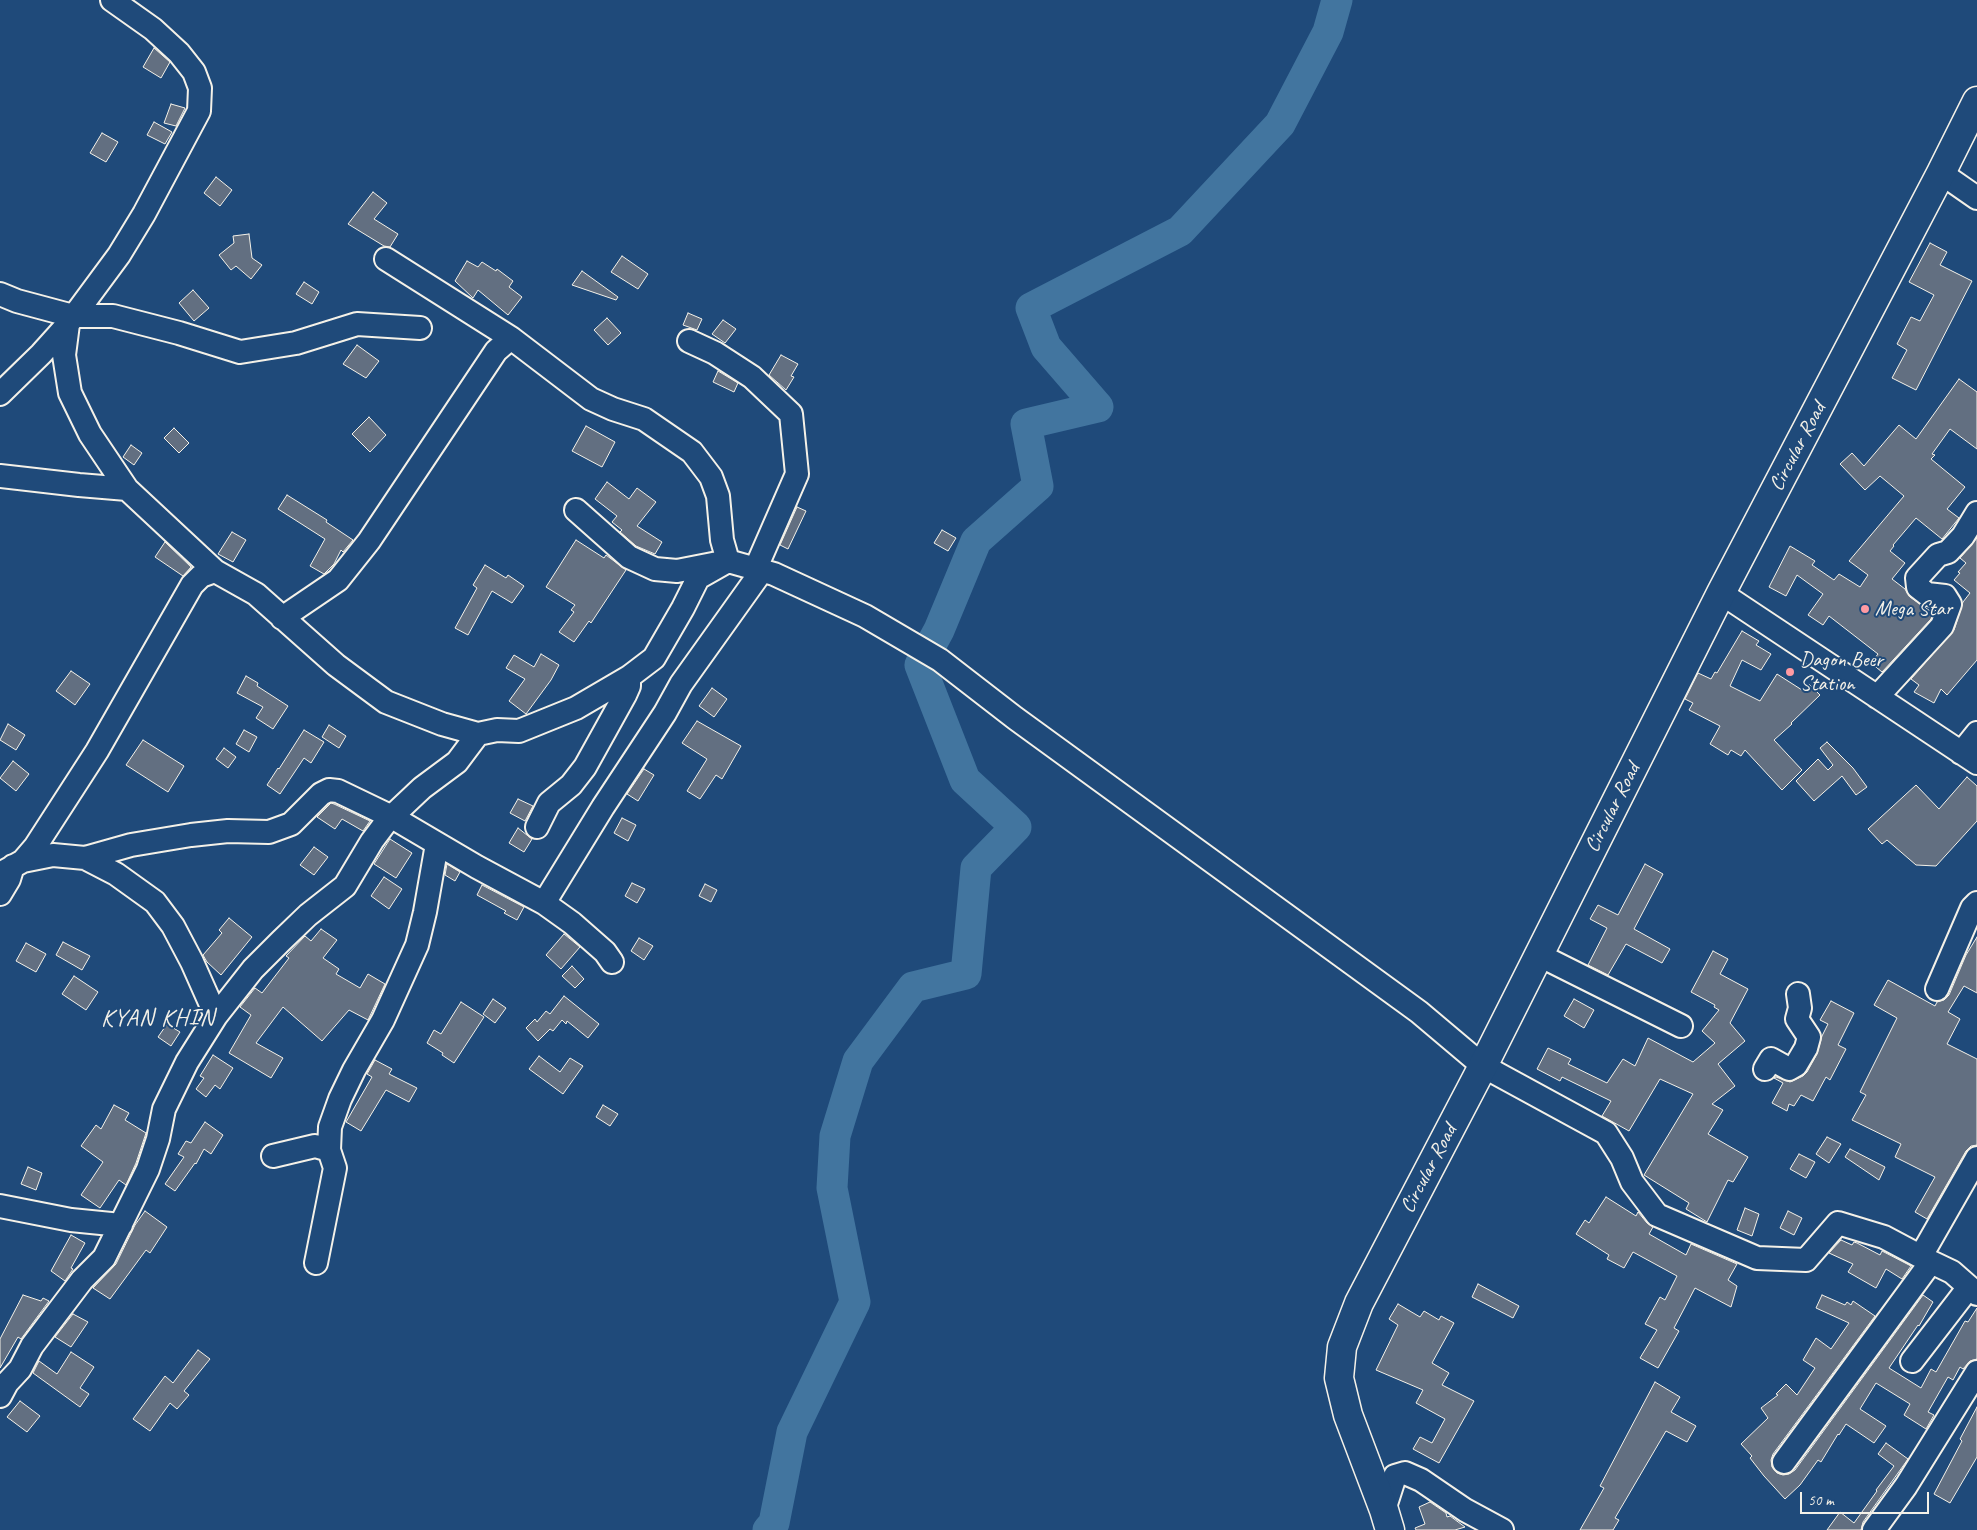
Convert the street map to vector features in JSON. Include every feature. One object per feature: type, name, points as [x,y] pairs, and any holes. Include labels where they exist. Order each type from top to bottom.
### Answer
[{"type":"main road","name":"Circular Road","points":[[1387,1520],[1348,1415],[1339,1378],[1342,1347],[1359,1303],[1483,1066],[1721,593],[1977,101]]},
{"type":"street","points":[[0,394],[41,354],[71,320],[119,255],[144,214],[199,111],[200,88],[194,72],[179,53],[153,29],[112,0]]},
{"type":"street","points":[[1941,173],[1977,198]]},
{"type":"street","points":[[386,259],[511,338],[591,398],[613,409],[644,419],[692,452],[711,477],[718,496],[722,540],[728,561]]},
{"type":"street","points":[[0,294],[71,320],[113,316],[179,333],[240,352],[296,343],[357,324],[420,328]]},
{"type":"street","points":[[71,320],[64,355],[70,392],[90,434],[127,488],[215,571],[256,594],[336,665],[386,702],[442,724],[478,734],[497,730],[519,731],[576,708],[629,677],[654,658],[698,578],[728,561]]},
{"type":"street","points":[[282,618],[338,580],[369,541],[496,351],[511,338]]},
{"type":"street","points":[[544,903],[608,799],[665,713],[681,684],[758,571],[797,474],[791,414],[752,377],[715,353],[689,341]]},
{"type":"street","points":[[0,476],[127,488]]},
{"type":"street","points":[[576,510],[629,556],[655,569],[677,572],[728,561],[774,574],[865,616],[931,655],[1419,1012],[1483,1066],[1606,1133],[1622,1158],[1632,1182],[1657,1215],[1757,1258],[1806,1260],[1838,1222],[1884,1237],[1952,1272],[1973,1290],[1912,1361]]},
{"type":"street","points":[[1877,697],[1942,626],[1950,604],[1945,596],[1927,594],[1918,587],[1917,578],[1938,556],[1948,552],[1963,536],[1977,513]]},
{"type":"street","points":[[0,894],[9,879],[12,867],[36,848],[97,752],[192,585],[201,576],[215,571]]},
{"type":"street","points":[[1721,593],[1969,758],[1977,734]]},
{"type":"street","points":[[537,827],[549,803],[571,785],[586,768],[604,731],[626,695],[629,677]]},
{"type":"street","points":[[0,1396],[7,1383],[20,1369],[32,1346],[82,1280],[104,1258],[148,1169],[158,1139],[164,1109],[187,1062],[216,1016],[253,969],[308,915],[345,886],[372,841],[387,821],[422,788],[457,762],[478,734]]},
{"type":"street","points":[[12,867],[53,855],[84,858],[132,845],[191,835],[228,831],[269,832],[291,824],[321,794],[329,790],[355,799],[392,817],[544,903],[572,923],[605,952],[612,962]]},
{"type":"street","points":[[316,1263],[335,1168],[329,1150],[330,1127],[340,1099],[354,1070],[383,1020],[417,945],[437,844]]},
{"type":"street","points":[[84,858],[116,874],[155,902],[173,926],[192,962],[216,1016]]},
{"type":"street","points":[[1937,989],[1972,908],[1977,903]]},
{"type":"street","points":[[1539,954],[1681,1026]]},
{"type":"street","points":[[1765,1069],[1771,1059],[1789,1069],[1796,1065],[1806,1048],[1809,1037],[1797,1019],[1800,1008],[1798,994]]},
{"type":"street","points":[[273,1156],[315,1146],[329,1150]]},
{"type":"street","points":[[1784,1462],[1926,1259],[1977,1158]]},
{"type":"street","points":[[0,1206],[71,1220],[121,1225]]},
{"type":"street","points":[[1874,1530],[1906,1486],[1977,1372]]},
{"type":"street","points":[[1387,1520],[1395,1476],[1405,1473],[1421,1480],[1465,1510],[1502,1530]]},
{"type":"building","points":[[154,48],[170,62],[161,78],[143,67]]},
{"type":"building","points":[[171,104],[185,108],[176,126],[164,123]]},
{"type":"building","points":[[154,122],[172,132],[165,144],[147,135]]},
{"type":"building","points":[[102,133],[118,142],[106,162],[90,153]]},
{"type":"building","points":[[216,177],[232,190],[220,206],[204,193]]},
{"type":"building","points":[[373,192],[387,203],[374,219],[398,234],[390,247],[384,246],[348,224]]},
{"type":"building","points":[[249,234],[252,258],[262,265],[251,279],[236,266],[231,270],[219,255],[234,243],[233,236]]},
{"type":"building","points":[[1930,243],[1947,252],[1940,265],[1972,281],[1916,390],[1892,378],[1907,350],[1897,344],[1911,317],[1920,321],[1934,295],[1909,282]]},
{"type":"building","points":[[622,256],[648,274],[638,289],[611,272]]},
{"type":"building","points":[[467,261],[478,267],[482,262],[496,271],[497,269],[513,281],[509,287],[522,297],[508,315],[478,290],[473,298],[455,281]]},
{"type":"building","points":[[582,271],[618,297],[616,300],[572,285]]},
{"type":"building","points":[[304,282],[319,292],[312,304],[296,294]]},
{"type":"building","points":[[193,290],[209,308],[194,321],[179,303]]},
{"type":"building","points":[[688,313],[702,319],[697,330],[683,325]]},
{"type":"building","points":[[607,318],[621,333],[608,345],[594,330]]},
{"type":"building","points":[[723,320],[736,329],[725,343],[712,334]]},
{"type":"building","points":[[357,345],[379,361],[366,378],[343,364]]},
{"type":"building","points":[[781,355],[798,364],[791,376],[794,377],[786,390],[769,375]]},
{"type":"building","points":[[718,371],[738,383],[734,392],[713,382]]},
{"type":"building","points":[[1959,379],[1977,392],[1977,449],[1950,429],[1932,454],[1935,455],[1931,459],[1965,487],[1947,509],[1959,518],[1942,539],[1916,518],[1890,551],[1905,563],[1892,579],[1905,589],[1910,597],[1933,613],[1931,619],[1882,672],[1871,663],[1878,654],[1829,616],[1823,625],[1808,615],[1823,594],[1797,575],[1786,596],[1769,587],[1790,546],[1815,561],[1812,565],[1834,580],[1839,574],[1860,587],[1868,575],[1849,561],[1904,496],[1880,476],[1865,490],[1840,464],[1852,453],[1864,466],[1899,425],[1916,439]]},
{"type":"building","points":[[369,417],[386,435],[370,452],[352,434]]},
{"type":"building","points":[[586,426],[615,442],[602,467],[572,451]]},
{"type":"building","points":[[174,428],[189,443],[179,453],[164,438]]},
{"type":"building","points":[[131,445],[142,453],[134,465],[123,457]]},
{"type":"building","points":[[607,482],[629,499],[637,488],[656,502],[637,526],[662,542],[655,554],[636,546],[620,532],[622,530],[612,522],[617,516],[595,499]]},
{"type":"building","points":[[287,495],[327,520],[326,522],[353,540],[343,552],[341,550],[334,564],[324,574],[310,566],[325,539],[278,509]]},
{"type":"building","points":[[797,507],[806,511],[788,549],[780,545]]},
{"type":"building","points":[[942,530],[956,538],[948,551],[934,543]]},
{"type":"building","points":[[232,532],[246,540],[233,562],[218,554]]},
{"type":"building","points":[[1977,538],[1977,660],[1947,695],[1941,689],[1934,703],[1914,692],[1919,685],[1911,679],[1954,630],[1963,602],[1970,593],[1954,580],[1966,563],[1960,558]]},
{"type":"building","points":[[576,540],[604,558],[606,555],[626,570],[591,623],[589,621],[574,642],[559,632],[574,612],[571,610],[575,605],[546,587]]},
{"type":"building","points":[[165,542],[191,567],[183,576],[155,557]]},
{"type":"building","points":[[485,565],[506,578],[508,575],[524,586],[512,603],[492,591],[468,635],[455,628],[477,588],[473,585]]},
{"type":"building","points":[[1742,631],[1759,641],[1756,645],[1771,654],[1761,670],[1742,660],[1730,686],[1760,701],[1777,674],[1802,690],[1809,684],[1820,695],[1774,740],[1802,770],[1782,790],[1745,750],[1741,756],[1731,750],[1728,755],[1710,744],[1720,726],[1689,710],[1693,703],[1685,699],[1698,673],[1711,679],[1715,672],[1717,673]]},
{"type":"building","points":[[541,654],[559,665],[551,680],[526,714],[509,701],[525,679],[506,668],[514,655],[534,667]]},
{"type":"building","points":[[71,671],[90,684],[75,705],[56,691]]},
{"type":"building","points":[[246,676],[258,683],[257,686],[288,706],[273,729],[256,718],[263,707],[237,693]]},
{"type":"building","points":[[712,688],[727,699],[714,717],[699,706]]},
{"type":"building","points":[[697,721],[741,746],[722,779],[716,775],[700,799],[687,791],[707,759],[682,743]]},
{"type":"building","points":[[8,724],[25,735],[16,750],[0,740]]},
{"type":"building","points":[[329,725],[346,736],[339,748],[322,737]]},
{"type":"building","points":[[244,730],[257,737],[249,752],[236,744]]},
{"type":"building","points":[[304,730],[324,742],[311,763],[304,758],[280,794],[267,785]]},
{"type":"building","points":[[143,740],[184,766],[168,792],[126,765]]},
{"type":"building","points":[[1827,742],[1853,768],[1867,787],[1856,795],[1842,776],[1814,801],[1796,781],[1818,759],[1828,770],[1833,765],[1820,748]]},
{"type":"building","points":[[224,748],[236,757],[228,768],[216,759]]},
{"type":"building","points":[[13,761],[29,774],[16,791],[0,778]]},
{"type":"building","points":[[644,769],[654,775],[638,801],[627,794]]},
{"type":"building","points":[[1967,777],[1977,786],[1977,821],[1936,866],[1916,865],[1887,840],[1882,844],[1868,829],[1916,785],[1939,809]]},
{"type":"building","points":[[518,799],[533,806],[525,821],[510,813]]},
{"type":"building","points":[[331,803],[370,821],[363,831],[342,819],[335,829],[317,817]]},
{"type":"building","points":[[622,818],[636,825],[628,841],[614,833]]},
{"type":"building","points":[[518,828],[532,839],[524,852],[509,843]]},
{"type":"building","points":[[390,839],[412,853],[396,878],[374,864]]},
{"type":"building","points":[[314,847],[328,857],[314,875],[300,865]]},
{"type":"building","points":[[447,864],[460,872],[455,881],[445,875]]},
{"type":"building","points":[[1645,864],[1663,874],[1634,929],[1670,949],[1662,963],[1626,944],[1608,975],[1588,965],[1607,928],[1590,919],[1598,905],[1618,915]]},
{"type":"building","points":[[384,877],[402,889],[389,909],[371,896]]},
{"type":"building","points":[[632,883],[645,889],[637,903],[625,896]]},
{"type":"building","points":[[705,884],[717,890],[711,902],[699,896]]},
{"type":"building","points":[[482,885],[524,907],[517,920],[504,913],[506,911],[477,895]]},
{"type":"building","points":[[229,918],[252,937],[221,975],[207,962],[203,955],[222,933],[219,930]]},
{"type":"building","points":[[321,929],[337,940],[323,958],[339,969],[336,974],[360,988],[368,974],[385,984],[368,1020],[349,1010],[322,1041],[283,1007],[256,1043],[283,1058],[271,1078],[229,1053],[251,1015],[240,1007],[255,988],[262,993],[289,958],[286,956],[305,936],[311,941]]},
{"type":"building","points":[[564,934],[580,947],[561,969],[546,955]]},
{"type":"building","points":[[1977,937],[1977,993],[1964,986],[1948,1012],[1960,1019],[1947,1044],[1977,1059],[1977,1145],[1971,1146],[1966,1151],[1927,1219],[1915,1212],[1935,1177],[1895,1157],[1901,1144],[1852,1120],[1866,1095],[1860,1092],[1897,1018],[1874,1005],[1888,980],[1935,1006],[1937,1002],[1944,1000],[1949,995],[1966,955]]},
{"type":"building","points":[[639,938],[653,946],[644,960],[631,951]]},
{"type":"building","points":[[63,942],[90,956],[82,970],[56,955]]},
{"type":"building","points":[[26,943],[46,954],[36,972],[16,961]]},
{"type":"building","points":[[1713,951],[1728,959],[1720,974],[1748,989],[1730,1023],[1745,1041],[1718,1064],[1735,1086],[1712,1104],[1723,1110],[1708,1134],[1748,1157],[1733,1182],[1728,1180],[1707,1222],[1686,1209],[1689,1203],[1644,1175],[1693,1094],[1660,1079],[1629,1131],[1602,1116],[1611,1101],[1562,1077],[1560,1081],[1537,1069],[1548,1048],[1571,1059],[1568,1064],[1607,1083],[1623,1059],[1635,1066],[1648,1038],[1693,1062],[1715,1043],[1702,1031],[1719,1010],[1714,1007],[1715,1005],[1691,992]]},
{"type":"building","points":[[572,966],[584,979],[575,988],[562,976]]},
{"type":"building","points":[[74,976],[98,992],[86,1010],[62,994]]},
{"type":"building","points":[[564,996],[599,1024],[588,1038],[567,1021],[566,1024],[562,1020],[553,1031],[550,1029],[538,1041],[526,1028],[535,1019],[537,1022],[546,1011],[550,1014]]},
{"type":"building","points":[[493,999],[506,1008],[495,1023],[483,1014]]},
{"type":"building","points":[[1574,999],[1594,1010],[1584,1028],[1564,1016]]},
{"type":"building","points":[[1831,1001],[1854,1013],[1838,1045],[1846,1049],[1830,1080],[1826,1077],[1813,1101],[1801,1095],[1794,1106],[1789,1104],[1787,1111],[1772,1103],[1783,1083],[1774,1078],[1790,1082],[1807,1072],[1817,1054],[1822,1036],[1828,1024],[1820,1020]]},
{"type":"building","points":[[461,1002],[484,1017],[454,1063],[427,1043],[434,1030],[441,1034]]},
{"type":"building","points":[[167,1024],[180,1032],[171,1046],[158,1037]]},
{"type":"building","points":[[213,1055],[233,1068],[220,1089],[215,1085],[206,1097],[196,1089],[204,1078],[200,1076]]},
{"type":"building","points":[[539,1056],[560,1072],[570,1058],[583,1066],[563,1094],[529,1069]]},
{"type":"building","points":[[375,1060],[392,1069],[389,1074],[417,1088],[409,1102],[386,1090],[361,1131],[346,1122],[372,1077],[367,1074]]},
{"type":"building","points":[[114,1105],[129,1113],[125,1120],[146,1133],[126,1185],[119,1180],[100,1208],[81,1195],[103,1162],[81,1146],[96,1125],[101,1129]]},
{"type":"building","points":[[603,1105],[618,1114],[610,1126],[596,1117]]},
{"type":"building","points":[[205,1122],[223,1135],[211,1154],[204,1149],[196,1164],[175,1191],[165,1184],[184,1157],[178,1154],[186,1141],[191,1143]]},
{"type":"building","points":[[1827,1137],[1841,1144],[1829,1163],[1816,1154]]},
{"type":"building","points":[[1850,1149],[1885,1167],[1879,1180],[1845,1157]]},
{"type":"building","points":[[1799,1154],[1815,1162],[1806,1178],[1790,1169]]},
{"type":"building","points":[[28,1167],[42,1173],[36,1190],[21,1184]]},
{"type":"building","points":[[1606,1197],[1636,1216],[1638,1212],[1653,1227],[1649,1234],[1686,1255],[1691,1244],[1737,1264],[1728,1280],[1737,1286],[1731,1307],[1695,1288],[1674,1328],[1679,1331],[1658,1368],[1640,1358],[1657,1330],[1645,1324],[1660,1297],[1665,1300],[1677,1276],[1633,1252],[1624,1268],[1607,1259],[1609,1255],[1576,1234],[1585,1220],[1589,1223]]},
{"type":"building","points":[[1745,1208],[1759,1214],[1752,1236],[1737,1230]]},
{"type":"building","points":[[145,1211],[167,1227],[150,1253],[146,1250],[110,1299],[93,1288],[116,1264],[135,1225]]},
{"type":"building","points":[[1788,1211],[1802,1218],[1794,1235],[1780,1228]]},
{"type":"building","points":[[71,1235],[85,1243],[65,1281],[51,1271]]},
{"type":"building","points":[[1841,1240],[1852,1245],[1854,1242],[1857,1243],[1880,1255],[1882,1251],[1911,1266],[1902,1279],[1886,1269],[1876,1288],[1848,1272],[1853,1264],[1829,1253]]},
{"type":"building","points":[[1478,1284],[1519,1306],[1513,1318],[1472,1297]]},
{"type":"building","points":[[23,1295],[41,1301],[43,1298],[49,1301],[21,1339],[18,1337],[0,1368],[0,1339]]},
{"type":"building","points":[[1822,1295],[1845,1305],[1847,1302],[1851,1305],[1853,1301],[1875,1316],[1773,1454],[1771,1460],[1772,1467],[1777,1473],[1789,1474],[1795,1470],[1923,1295],[1933,1302],[1919,1326],[1889,1368],[1921,1388],[1931,1369],[1936,1372],[1965,1321],[1968,1322],[1977,1308],[1977,1359],[1970,1361],[1963,1369],[1960,1367],[1953,1380],[1948,1377],[1928,1412],[1934,1415],[1926,1429],[1904,1415],[1910,1404],[1876,1383],[1860,1409],[1886,1426],[1874,1443],[1846,1424],[1821,1462],[1818,1460],[1800,1485],[1785,1499],[1764,1476],[1750,1458],[1752,1456],[1741,1444],[1768,1418],[1761,1408],[1778,1395],[1776,1394],[1786,1384],[1797,1395],[1815,1368],[1803,1360],[1816,1338],[1831,1349],[1849,1323],[1816,1308]]},
{"type":"building","points":[[1398,1304],[1420,1317],[1424,1311],[1439,1320],[1441,1316],[1454,1323],[1432,1363],[1449,1373],[1442,1385],[1474,1401],[1439,1463],[1413,1449],[1420,1437],[1432,1443],[1445,1419],[1416,1403],[1423,1390],[1376,1370],[1398,1325],[1389,1319]]},
{"type":"building","points":[[73,1314],[88,1322],[71,1347],[55,1337]]},
{"type":"building","points":[[198,1350],[210,1359],[184,1391],[189,1395],[177,1409],[170,1403],[150,1431],[133,1419],[165,1376],[173,1383]]},
{"type":"building","points":[[71,1352],[94,1367],[80,1388],[89,1394],[80,1407],[33,1373],[39,1361],[57,1374]]},
{"type":"building","points":[[1655,1382],[1680,1397],[1671,1412],[1696,1426],[1687,1442],[1666,1431],[1615,1518],[1619,1520],[1613,1530],[1580,1530],[1604,1488],[1600,1486]]},
{"type":"building","points":[[20,1401],[40,1416],[27,1432],[7,1417]]},
{"type":"building","points":[[1977,1407],[1977,1457],[1950,1503],[1934,1494],[1962,1441],[1960,1439]]},
{"type":"building","points":[[1886,1443],[1908,1459],[1863,1522],[1861,1530],[1827,1530],[1840,1512],[1854,1523],[1894,1466],[1878,1454]]},
{"type":"building","points":[[1430,1502],[1446,1513],[1447,1517],[1450,1516],[1465,1527],[1455,1530],[1416,1530],[1415,1528],[1425,1524],[1419,1507]]},
{"type":"waterway","points":[[768,1530],[774,1523],[792,1432],[855,1302],[832,1188],[835,1136],[858,1061],[913,987],[966,974],[976,868],[1016,827],[965,780],[920,665],[939,630],[976,541],[1038,486],[1026,424],[1098,407],[1046,347],[1031,308],[1180,231],[1280,124],[1328,32],[1337,0]]},
{"type":"place","name":"Mega Star","points":[[1865,609]]},
{"type":"place","name":"Dagon Beer Station","points":[[1790,672]]},
{"type":"district","name":"KYAN KHIN","points":[[158,1019]]}]
